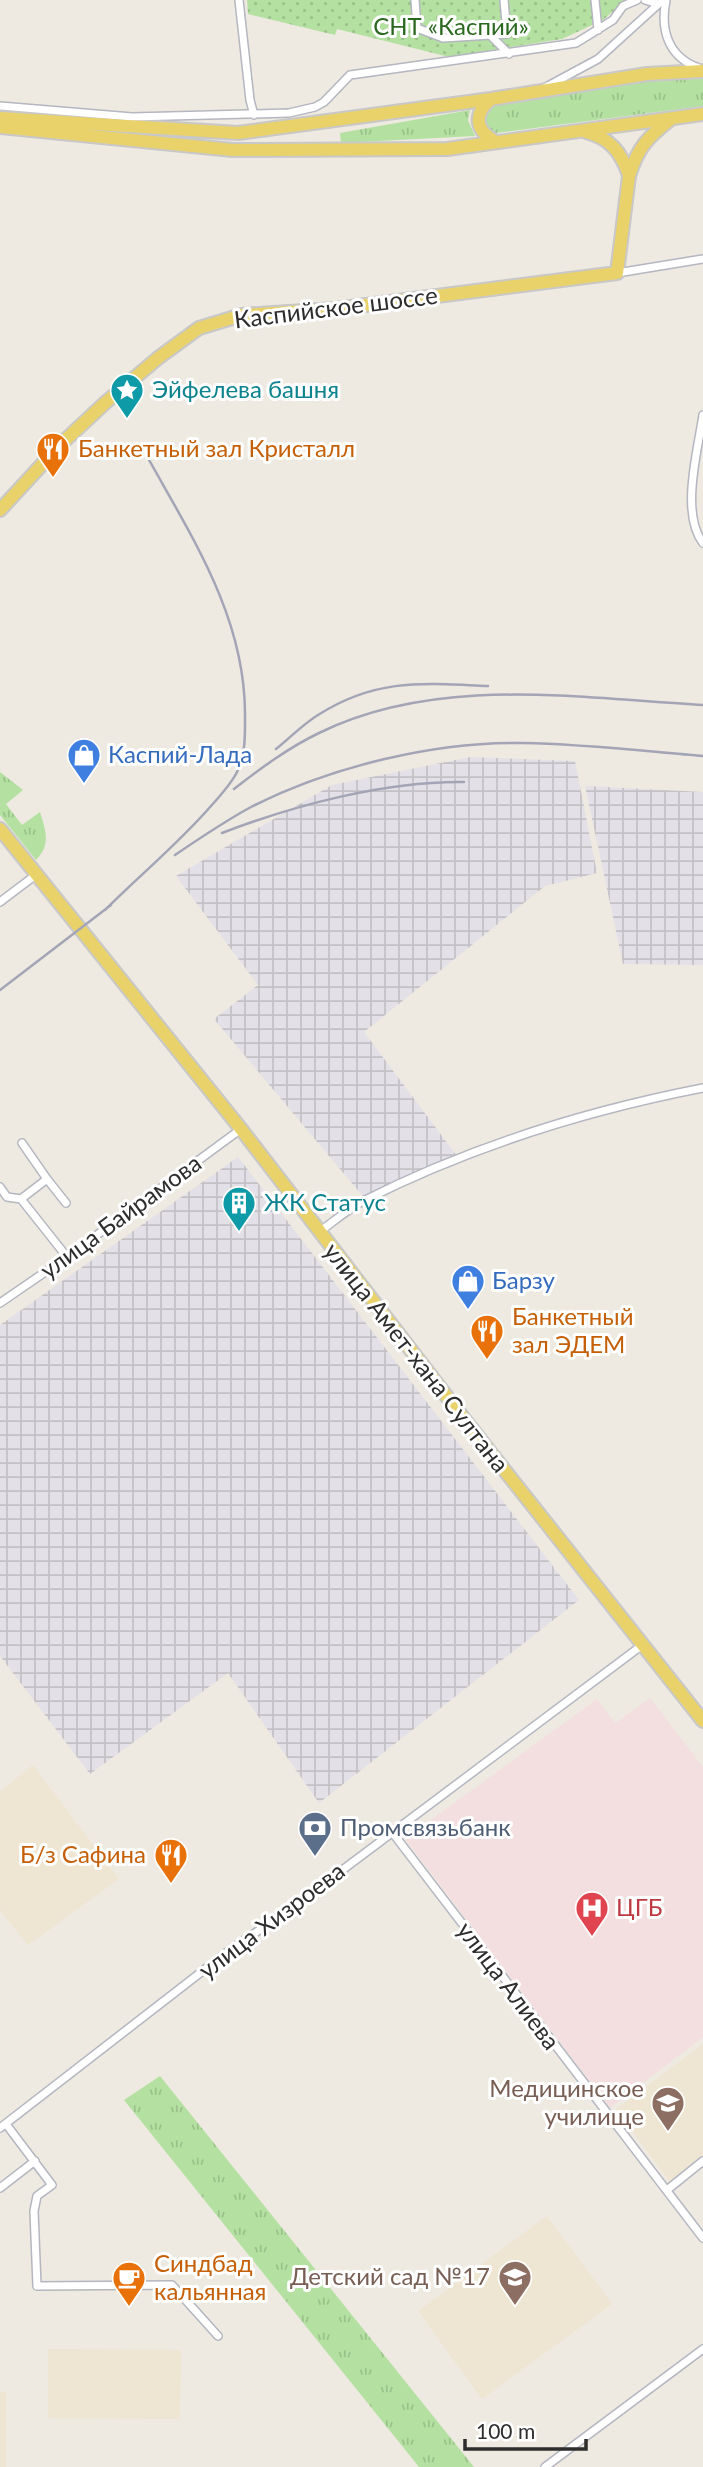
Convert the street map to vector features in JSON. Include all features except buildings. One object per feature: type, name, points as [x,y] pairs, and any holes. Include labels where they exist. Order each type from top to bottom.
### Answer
[{"type":"main road","points":[[0,118],[238,133],[491,99],[648,74],[703,70]]},
{"type":"main road","points":[[491,99],[479,114],[479,124],[485,136],[496,142]]},
{"type":"main road","points":[[0,127],[233,150],[447,149],[703,114]]},
{"type":"main road","points":[[617,273],[629,176],[640,148],[651,134],[671,119]]},
{"type":"main road","points":[[577,130],[600,135],[612,144],[621,154],[629,176]]},
{"type":"main road","name":"Каспийское шоссе","points":[[0,510],[60,445],[106,402],[158,358],[200,328],[242,315],[335,309],[617,273]]},
{"type":"main road","name":"улица Амет-хана Султана","points":[[0,829],[5,841],[37,873],[102,958],[242,1129],[318,1232],[641,1646],[703,1721]]},
{"type":"street","points":[[239,0],[254,115]]},
{"type":"street","points":[[415,0],[417,28],[443,38],[507,34],[504,0]]},
{"type":"street","points":[[595,0],[598,30]]},
{"type":"street","points":[[0,106],[132,117],[289,113],[324,102],[350,75],[576,43],[613,20],[623,6],[637,0]]},
{"type":"street","points":[[645,0],[662,1]]},
{"type":"street","points":[[662,1],[665,34],[673,48],[684,63],[703,70]]},
{"type":"street","points":[[537,92],[598,59],[662,1]]},
{"type":"street","points":[[490,35],[509,54]]},
{"type":"street","points":[[617,273],[703,259]]},
{"type":"street","points":[[703,415],[691,503],[694,528],[703,543]]},
{"type":"street","points":[[0,902],[37,873]]},
{"type":"street","points":[[318,1232],[362,1202],[461,1156],[545,1127],[703,1088]]},
{"type":"street","name":"улица Байрамова","points":[[0,1303],[242,1129]]},
{"type":"street","points":[[22,1143],[66,1203]]},
{"type":"street","points":[[21,1199],[47,1179]]},
{"type":"street","points":[[0,1187],[7,1197],[21,1199],[67,1257]]},
{"type":"street","name":"улица Хизроева","points":[[219,2336],[172,2285],[37,2286],[34,2211],[37,2196],[52,2185],[35,2161],[3,2126],[231,1950],[285,1913],[641,1646]]},
{"type":"street","name":"улица Алиева","points":[[392,1832],[703,2238]]},
{"type":"street","points":[[0,2188],[35,2161]]},
{"type":"street","points":[[667,2190],[703,2161]]},
{"type":"street","points":[[545,2467],[703,2349]]},
{"type":"shaded area","points":[[470,757],[575,761],[597,873],[545,886],[364,1032],[460,1160],[366,1200],[214,1019],[258,985],[176,876],[332,785]]},
{"type":"shaded area","points":[[585,786],[703,792],[703,965],[623,964]]},
{"type":"shaded area","points":[[238,1157],[579,1600],[319,1803],[228,1673],[90,1774],[0,1656],[0,1325]]},
{"type":"shaded area","name":"ЦГБ","points":[[650,1698],[703,1767],[703,2037],[610,2108],[405,1839],[597,1699],[615,1723]]},
{"type":"shaded area","points":[[33,1765],[119,1879],[28,1945],[0,1910],[0,1791]]},
{"type":"shaded area","name":"Медицинское училище","points":[[703,2044],[703,2157],[670,2182],[616,2109]]},
{"type":"shaded area","name":"Детский сад №17","points":[[547,2216],[612,2304],[482,2399],[418,2311]]},
{"type":"shaded area","points":[[48,2349],[181,2350],[180,2419],[48,2418]]},
{"type":"shaded area","points":[[0,2392],[6,2392],[6,2467],[0,2467]]},
{"type":"green space","name":"СНТ «Каспий»","points":[[247,0],[633,0],[619,6],[603,20],[562,39],[449,57],[337,29],[335,35],[248,14]]},
{"type":"green space","points":[[703,75],[703,106],[496,133],[487,129],[483,123],[490,104],[606,86]]},
{"type":"green space","points":[[470,110],[468,120],[475,136],[341,143],[340,133]]},
{"type":"green space","points":[[0,772],[23,790],[6,804],[22,825],[40,812],[45,843],[36,860],[0,815]]},
{"type":"green space","points":[[160,2076],[474,2467],[419,2467],[124,2100]]},
{"type":"railway","points":[[105,910],[186,833],[222,794],[237,772],[244,743],[243,679],[226,612],[198,549],[148,458]]},
{"type":"railway","points":[[276,749],[312,719],[360,694],[400,685],[488,686]]},
{"type":"railway","points":[[234,789],[296,745],[319,733],[364,715],[411,703],[459,697],[557,695],[703,705]]},
{"type":"railway","points":[[175,855],[241,812],[282,793],[349,769],[419,752],[523,743],[703,756]]},
{"type":"railway","points":[[222,833],[310,804],[372,790],[464,782]]},
{"type":"railway","points":[[0,990],[111,905]]},
{"type":"place","name":"Эйфелева башня","points":[[127,420]]},
{"type":"place","name":"Банкетный зал Кристалл","points":[[53,479]]},
{"type":"place","name":"Каспий-Лада","points":[[84,785]]},
{"type":"place","name":"ЖК Статус","points":[[239,1233]]},
{"type":"place","name":"Барзу","points":[[468,1311]]},
{"type":"place","name":"Банкетный зал ЭДЕМ","points":[[487,1361]]},
{"type":"place","name":"Промсвязьбанк","points":[[315,1858]]},
{"type":"place","name":"Б/з Сафина","points":[[171,1885]]},
{"type":"place","name":"ЦГБ","points":[[592,1938]]},
{"type":"place","name":"Медицинское училище","points":[[668,2133]]},
{"type":"place","name":"Детский сад №17","points":[[515,2307]]},
{"type":"place","name":"Синдбад кальянная","points":[[129,2308]]}]
